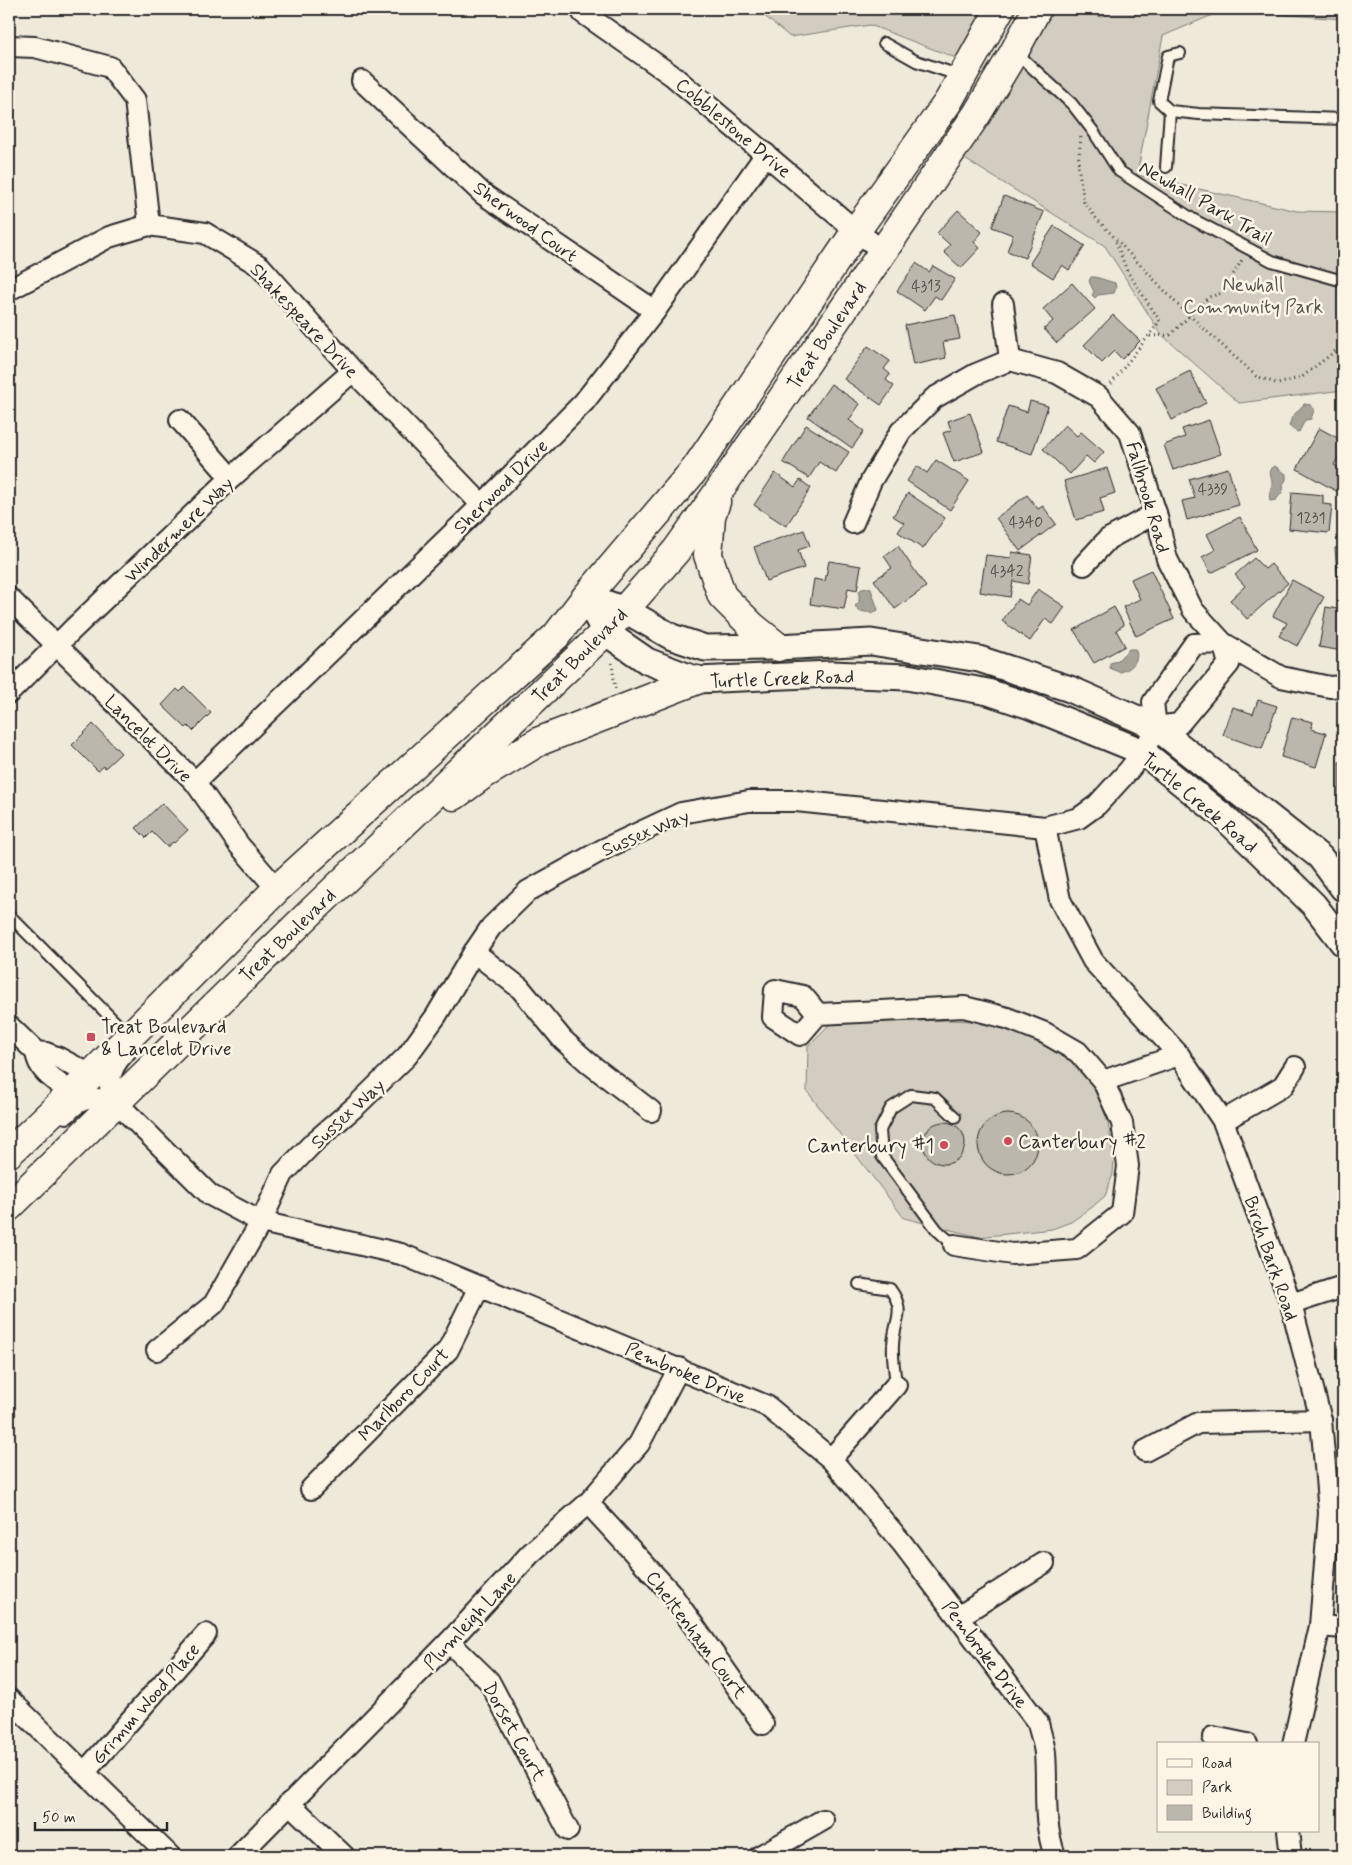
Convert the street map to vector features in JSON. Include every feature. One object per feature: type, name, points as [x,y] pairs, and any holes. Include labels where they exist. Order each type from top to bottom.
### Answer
[{"type":"main road","name":"Treat Boulevard","points":[[9,1153],[82,1084],[277,889],[556,636],[586,597],[696,468],[856,231],[948,102],[1000,9]]},
{"type":"main road","name":"Treat Boulevard","points":[[9,1207],[360,865],[605,632],[676,551],[977,114],[1037,9]]},
{"type":"main road","points":[[721,488],[711,516],[708,555],[722,596],[752,626],[778,647]]},
{"type":"main road","points":[[360,865],[483,776],[540,741],[697,680]]},
{"type":"street","name":"Cobblestone Drive","points":[[581,9],[673,76],[856,231],[883,250]]},
{"type":"street","points":[[9,46],[35,47],[110,67],[134,100],[149,225]]},
{"type":"street","name":"Sherwood Court","points":[[362,81],[484,194],[655,311]]},
{"type":"street","name":"Sherwood Drive","points":[[195,782],[482,505],[584,402],[655,311],[766,154]]},
{"type":"street","name":"Shakespeare Drive","points":[[9,290],[109,237],[149,225],[205,232],[260,266],[353,371],[482,505]]},
{"type":"street","points":[[853,523],[871,481],[901,431],[934,398],[976,374],[1010,360],[1003,304]]},
{"type":"street","name":"Fallbrook Road","points":[[1010,360],[1057,373],[1099,397],[1130,433],[1156,512],[1167,559],[1193,610],[1223,643],[1282,677],[1330,687],[1343,686]]},
{"type":"street","name":"Windermere Way","points":[[9,693],[56,645],[231,478],[353,371]]},
{"type":"street","points":[[180,420],[231,478]]},
{"type":"street","points":[[1084,565],[1108,539],[1156,512]]},
{"type":"street","name":"Turtle Creek Road","points":[[586,597],[625,610],[672,636],[705,648],[778,647],[871,642],[979,660],[1070,689],[1156,728],[1320,857],[1343,888]]},
{"type":"street","name":"Turtle Creek Road","points":[[586,597],[605,632],[647,661],[697,680],[831,674],[907,677],[988,692],[1030,706],[1143,752],[1224,817],[1314,905],[1343,943]]},
{"type":"street","name":"Lancelot Drive","points":[[9,598],[195,782],[239,845],[277,889]]},
{"type":"street","points":[[1223,643],[1229,664],[1179,724],[1156,728],[1154,702],[1194,644],[1223,643]]},
{"type":"street","name":"Sussex Way","points":[[157,1350],[214,1304],[261,1222],[283,1174],[314,1142],[357,1105],[408,1056],[436,1016],[491,927],[528,891],[604,849],[681,813],[749,801],[796,801],[1045,827],[1079,818],[1097,805],[1143,752],[1156,728]]},
{"type":"street","name":"Birch Bark Road","points":[[1045,827],[1060,900],[1093,961],[1179,1055],[1223,1121],[1291,1304],[1321,1420],[1329,1513],[1320,1626],[1293,1742]]},
{"type":"street","points":[[116,1102],[111,1096],[109,1087],[112,1067],[116,1060],[214,967],[219,956],[218,947]]},
{"type":"street","points":[[474,952],[520,988],[563,1040],[590,1064],[651,1111]]},
{"type":"street","points":[[818,1014],[964,1008],[1007,1018],[1045,1032],[1078,1052],[1103,1080],[1122,1124],[1128,1166],[1122,1213],[1076,1249],[1012,1254],[954,1244]]},
{"type":"street","points":[[9,1026],[36,1052],[46,1052],[58,1058],[82,1084]]},
{"type":"street","points":[[1103,1080],[1179,1055]]},
{"type":"street","points":[[1223,1121],[1283,1086],[1295,1067]]},
{"type":"street","points":[[33,1130],[48,1129],[83,1098],[116,1102]]},
{"type":"street","name":"Pembroke Drive","points":[[116,1102],[210,1195],[261,1222],[401,1254],[767,1406],[831,1458],[902,1543],[1038,1723],[1045,1752],[1047,1826],[1055,1856]]},
{"type":"street","points":[[1291,1304],[1343,1287]]},
{"type":"street","name":"Marlboro Court","points":[[311,1489],[448,1350],[479,1288]]},
{"type":"street","name":"Plumleigh Lane","points":[[238,1856],[450,1642],[530,1554],[588,1503],[639,1444],[679,1368]]},
{"type":"street","points":[[831,1458],[896,1385]]},
{"type":"street","points":[[1145,1451],[1198,1423],[1321,1420]]},
{"type":"street","name":"Cheltenham Court","points":[[588,1503],[670,1592],[763,1724]]},
{"type":"street","points":[[958,1617],[1044,1563]]},
{"type":"street","points":[[1320,1626],[1343,1628]]},
{"type":"street","name":"Grimm Wood Place","points":[[84,1773],[206,1634]]},
{"type":"street","name":"Dorset Court","points":[[450,1642],[489,1680],[568,1830]]},
{"type":"street","points":[[9,1699],[170,1856]]},
{"type":"street","points":[[1213,1737],[1237,1742]]},
{"type":"street","points":[[289,1803],[344,1856]]},
{"type":"street","points":[[760,1856],[823,1820]]},
{"type":"street","points":[[1288,1832],[1291,1856]]},
{"type":"lane","points":[[884,43],[916,62],[962,76]]},
{"type":"lane","points":[[1180,53],[1168,56],[1159,101],[1170,111],[1343,119]]},
{"type":"lane","name":"Newhall Park Trail","points":[[1013,54],[1024,60],[1072,104],[1119,171],[1194,220],[1272,261],[1343,281]]},
{"type":"lane","points":[[1166,167],[1170,111]]},
{"type":"lane","points":[[9,915],[129,1036]]},
{"type":"lane","points":[[954,1244],[937,1230],[882,1156],[880,1130],[891,1108],[912,1095],[935,1098],[955,1117]]},
{"type":"lane","points":[[859,1284],[890,1289],[897,1299],[899,1309],[893,1345],[896,1385]]},
{"type":"path","points":[[1082,117],[1078,165],[1084,202],[1115,238],[1190,316],[1256,376],[1278,384],[1302,377],[1343,346]]},
{"type":"path","points":[[1099,397],[1160,322],[1127,270],[1115,238]]},
{"type":"path","points":[[1150,336],[1170,335],[1209,297],[1222,293],[1240,267],[1248,248]]},
{"type":"path","points":[[612,660],[616,696]]},
{"type":"green space","points":[[756,9],[1000,9],[969,63],[870,25],[790,37]]},
{"type":"green space","name":"Newhall Community Park","points":[[1037,9],[1075,9],[1102,17],[1080,9],[1343,9],[1343,19],[1224,10],[1163,36],[1137,175],[1297,211],[1343,212],[1343,390],[1239,403],[1161,334],[1105,246],[952,151]]},
{"type":"green space","points":[[972,1021],[1015,1032],[1045,1043],[1064,1053],[1095,1084],[1108,1123],[1114,1158],[1113,1174],[1105,1196],[1071,1222],[1052,1229],[979,1237],[904,1218],[807,1091],[808,1046],[831,1023]]},
{"type":"shaded area","points":[[1091,277],[1115,283],[1114,293],[1098,295],[1095,298],[1092,295],[1094,292],[1089,281]]},
{"type":"shaded area","points":[[1304,404],[1311,405],[1314,410],[1311,419],[1305,420],[1299,432],[1295,431],[1289,426],[1292,417]]},
{"type":"shaded area","points":[[1275,466],[1286,474],[1286,480],[1283,484],[1283,491],[1276,500],[1270,501],[1269,496],[1272,483],[1270,471]]},
{"type":"shaded area","points":[[867,588],[871,589],[878,610],[873,613],[859,611],[855,606],[859,602],[859,591]]},
{"type":"shaded area","points":[[1129,649],[1135,649],[1137,657],[1127,670],[1119,672],[1110,668],[1110,663],[1117,661]]},
{"type":"building","points":[[1004,196],[1044,212],[1025,258],[1007,251],[1013,235],[992,227]]},
{"type":"building","points":[[958,210],[982,232],[974,242],[980,248],[961,268],[944,252],[950,245],[937,233]]},
{"type":"building","points":[[1054,226],[1085,246],[1069,270],[1062,265],[1053,278],[1030,263]]},
{"type":"building","points":[[916,263],[929,272],[933,266],[955,279],[941,300],[935,296],[925,310],[897,291]]},
{"type":"building","points":[[1072,283],[1095,309],[1057,343],[1044,329],[1053,321],[1043,309]]},
{"type":"building","points":[[955,315],[960,339],[943,342],[946,358],[913,365],[905,325]]},
{"type":"building","points":[[1113,315],[1140,341],[1122,359],[1114,351],[1102,363],[1084,345]]},
{"type":"building","points":[[868,346],[890,361],[884,369],[890,374],[886,380],[894,386],[881,405],[844,379]]},
{"type":"building","points":[[1190,371],[1206,403],[1172,420],[1156,388]]},
{"type":"building","points":[[831,384],[860,404],[849,420],[864,431],[852,448],[808,417]]},
{"type":"building","points":[[1030,401],[1048,406],[1032,454],[996,442],[1008,406],[1027,412]]},
{"type":"building","points":[[970,413],[984,452],[954,462],[943,433],[951,430],[948,421]]},
{"type":"building","points":[[1209,420],[1221,454],[1173,470],[1164,445],[1185,437],[1182,429]]},
{"type":"building","points":[[806,425],[849,452],[836,473],[819,462],[809,478],[783,462]]},
{"type":"building","points":[[1065,425],[1077,436],[1081,432],[1104,452],[1094,463],[1086,456],[1070,474],[1043,449]]},
{"type":"building","points":[[1319,428],[1343,441],[1343,448],[1334,465],[1343,470],[1343,483],[1338,492],[1297,469]]},
{"type":"building","points":[[936,460],[969,481],[950,510],[907,481],[917,466],[927,473]]},
{"type":"building","points":[[1107,468],[1115,493],[1100,498],[1104,512],[1076,520],[1064,481]]},
{"type":"building","points":[[1228,468],[1239,505],[1187,520],[1182,501],[1195,498],[1189,479]]},
{"type":"building","points":[[775,473],[795,487],[800,480],[811,488],[786,526],[754,505]]},
{"type":"building","points":[[1292,492],[1323,495],[1323,504],[1332,505],[1329,533],[1289,529]]},
{"type":"building","points":[[908,493],[945,518],[923,549],[898,532],[904,523],[893,516]]},
{"type":"building","points":[[1027,495],[1038,509],[1043,506],[1056,524],[1020,551],[996,518]]},
{"type":"building","points":[[1240,517],[1257,550],[1211,573],[1202,557],[1215,550],[1207,534]]},
{"type":"building","points":[[804,530],[810,546],[798,550],[804,568],[766,581],[754,547]]},
{"type":"building","points":[[898,546],[926,587],[895,609],[874,580],[892,568],[884,556]]},
{"type":"building","points":[[1343,547],[1343,583],[1338,584],[1335,548]]},
{"type":"building","points":[[1012,552],[1032,555],[1028,584],[1013,581],[1010,597],[980,592],[986,555],[1011,558]]},
{"type":"building","points":[[1254,558],[1265,569],[1271,564],[1288,583],[1247,619],[1230,600],[1245,586],[1235,575]]},
{"type":"building","points":[[829,561],[861,566],[857,590],[848,588],[844,609],[810,604],[814,579],[825,581]]},
{"type":"building","points":[[1151,570],[1174,619],[1136,636],[1123,607],[1140,599],[1131,579]]},
{"type":"building","points":[[1292,580],[1324,597],[1297,646],[1279,636],[1287,623],[1273,616]]},
{"type":"building","points":[[1038,589],[1065,607],[1053,624],[1045,619],[1030,641],[1002,621],[1018,599],[1027,605]]},
{"type":"building","points":[[1114,607],[1124,625],[1116,630],[1125,646],[1094,663],[1074,630]]},
{"type":"building","points":[[1326,607],[1343,610],[1343,651],[1319,647]]},
{"type":"building","points":[[185,687],[211,713],[193,731],[188,726],[186,728],[162,705],[177,689],[180,692]]},
{"type":"building","points":[[1258,700],[1277,706],[1262,749],[1223,735],[1233,707],[1253,714]]},
{"type":"building","points":[[1292,717],[1313,722],[1311,729],[1326,733],[1316,767],[1281,757]]},
{"type":"building","points":[[93,724],[121,753],[105,768],[104,766],[98,771],[72,745]]},
{"type":"building","points":[[1339,762],[1343,762],[1343,798],[1339,798]]},
{"type":"building","points":[[162,803],[188,830],[167,847],[152,832],[146,838],[136,828]]},
{"type":"building","name":"Canterbury #2","points":[[1008,1114],[1024,1119],[1029,1123],[1033,1128],[1038,1144],[1033,1160],[1029,1165],[1024,1169],[1008,1174],[992,1169],[987,1165],[983,1160],[978,1144],[983,1128],[987,1123],[992,1119]]},
{"type":"building","name":"Canterbury #1","points":[[944,1122],[959,1128],[965,1143],[959,1158],[944,1164],[929,1158],[923,1143],[929,1128]]},
{"type":"waterway","points":[[935,9],[967,12],[990,10]]},
{"type":"place","name":"Treat Boulevard & Lancelot Drive","points":[[91,1037]]},
{"type":"place","name":"Canterbury #2","points":[[1008,1141]]},
{"type":"place","name":"Canterbury #1","points":[[944,1145]]}]
